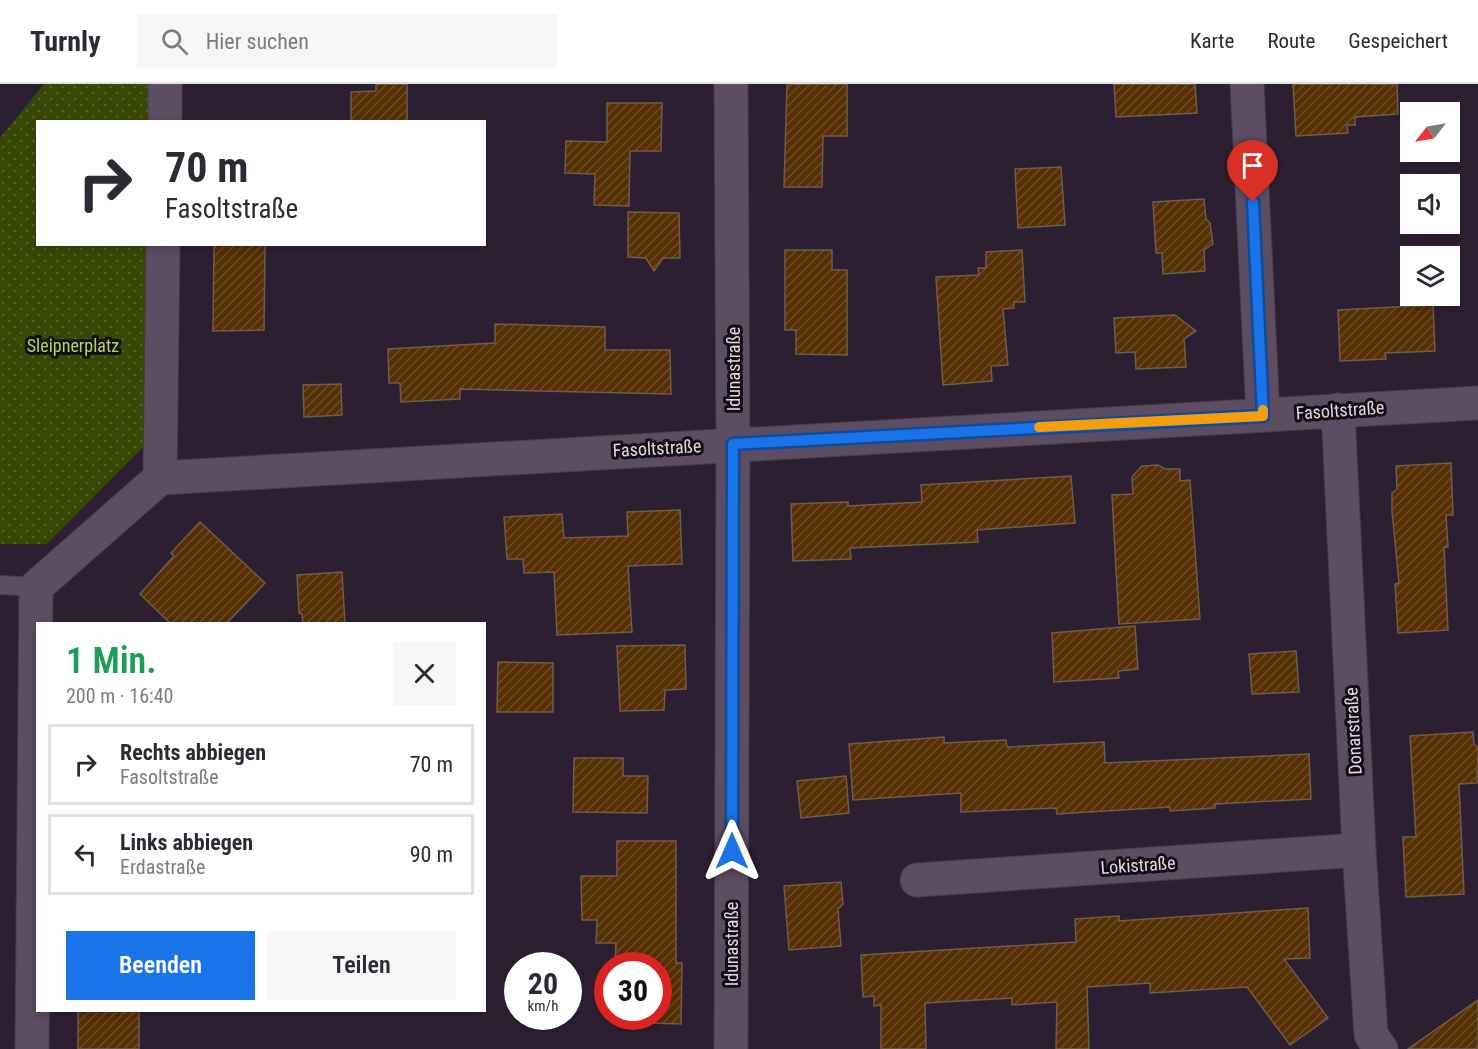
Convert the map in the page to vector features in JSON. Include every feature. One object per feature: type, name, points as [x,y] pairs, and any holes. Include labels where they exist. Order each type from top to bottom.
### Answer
[{"type":"street","points":[[165,84],[165,120]]},
{"type":"street","name":"Idunastraße","points":[[731,84],[733,444],[731,1049]]},
{"type":"street","points":[[1247,84],[1263,416]]},
{"type":"street","points":[[32,1049],[36,587],[160,478],[163,246]]},
{"type":"street","name":"Fasoltstraße","points":[[160,478],[1478,403]]},
{"type":"street","name":"Donarstraße","points":[[1338,410],[1359,850],[1371,1035],[1382,1049]]},
{"type":"street","name":"Lokistraße","points":[[917,880],[1359,850]]},
{"type":"lane","points":[[0,585],[36,587]]},
{"type":"green space","name":"Sleipnerplatz","points":[[44,84],[148,84],[148,120],[36,120],[36,246],[146,246],[145,445],[47,544],[0,544],[0,138]]},
{"type":"building","points":[[376,84],[407,84],[407,120],[351,120],[351,92],[376,91]]},
{"type":"building","points":[[787,84],[847,84],[847,136],[823,136],[822,187],[784,187]]},
{"type":"building","points":[[1114,84],[1195,84],[1197,113],[1116,117]]},
{"type":"building","points":[[1293,84],[1397,84],[1398,114],[1355,117],[1355,125],[1347,125],[1348,133],[1296,136]]},
{"type":"building","points":[[607,103],[662,103],[661,151],[630,151],[629,206],[594,205],[595,174],[565,173],[566,141],[607,142]]},
{"type":"building","points":[[1061,167],[1065,225],[1018,228],[1015,169]]},
{"type":"building","points":[[1204,199],[1206,219],[1210,223],[1213,244],[1204,250],[1205,271],[1163,274],[1162,253],[1156,253],[1153,202]]},
{"type":"building","points":[[628,212],[679,213],[680,258],[663,258],[654,271],[646,258],[628,257]]},
{"type":"building","points":[[214,246],[265,246],[264,330],[213,331]]},
{"type":"building","points":[[785,250],[832,250],[832,270],[847,270],[847,355],[796,354],[796,330],[785,330]]},
{"type":"building","points":[[1022,250],[1025,302],[1014,302],[1014,308],[1003,309],[1008,365],[991,366],[992,381],[943,385],[936,277],[979,275],[978,268],[986,268],[986,252]]},
{"type":"building","points":[[1433,306],[1435,351],[1385,353],[1386,359],[1340,361],[1338,310]]},
{"type":"building","points":[[1175,315],[1196,331],[1184,339],[1186,367],[1136,369],[1135,352],[1116,353],[1114,318]]},
{"type":"building","points":[[495,324],[605,327],[605,350],[670,350],[671,394],[460,389],[460,399],[401,402],[400,383],[389,383],[388,349],[495,343]]},
{"type":"building","points":[[341,384],[342,415],[304,417],[303,385]]},
{"type":"building","points":[[1451,463],[1453,515],[1446,515],[1448,547],[1444,547],[1448,630],[1398,633],[1395,584],[1399,583],[1392,511],[1392,493],[1397,489],[1396,466]]},
{"type":"building","points":[[1158,465],[1165,469],[1180,469],[1180,481],[1190,480],[1200,619],[1119,624],[1112,495],[1133,494],[1132,477],[1142,466]]},
{"type":"building","points":[[1071,476],[1075,523],[977,530],[978,542],[850,548],[851,559],[793,561],[791,504],[848,502],[848,506],[922,502],[921,485]]},
{"type":"building","points":[[680,510],[682,564],[628,566],[632,632],[557,635],[554,572],[524,573],[523,559],[507,559],[504,517],[562,514],[564,538],[628,536],[627,512]]},
{"type":"building","points":[[200,522],[265,583],[228,622],[169,622],[140,594],[174,556],[171,553]]},
{"type":"building","points":[[342,572],[345,622],[303,622],[302,614],[299,613],[297,575]]},
{"type":"building","points":[[1135,626],[1138,669],[1118,671],[1119,678],[1054,682],[1052,633]]},
{"type":"building","points":[[685,645],[686,689],[665,690],[664,710],[620,711],[617,646]]},
{"type":"building","points":[[1296,651],[1299,692],[1252,694],[1249,654]]},
{"type":"building","points":[[498,662],[553,663],[553,712],[497,712]]},
{"type":"building","points":[[1473,732],[1474,744],[1478,748],[1477,783],[1459,784],[1464,894],[1406,897],[1403,837],[1416,837],[1410,736]]},
{"type":"building","points":[[944,737],[944,743],[1006,740],[1007,747],[1104,742],[1105,763],[1309,754],[1311,799],[1215,804],[1215,808],[1170,811],[1170,807],[1057,814],[1056,808],[961,812],[961,793],[853,800],[849,744]]},
{"type":"building","points":[[574,758],[623,758],[623,776],[648,776],[647,813],[573,812]]},
{"type":"building","points":[[846,776],[849,813],[801,818],[797,781]]},
{"type":"building","points":[[617,841],[676,841],[676,963],[682,963],[681,1024],[672,1024],[672,952],[616,952],[616,943],[596,943],[597,920],[582,920],[581,876],[617,876]]},
{"type":"building","points":[[841,882],[843,904],[838,909],[841,946],[789,950],[784,886]]},
{"type":"building","points":[[1308,908],[1310,958],[1284,959],[1328,1018],[1290,1045],[1247,987],[1150,993],[1150,983],[1087,987],[1089,1049],[1056,1049],[1057,1002],[1012,1005],[1012,998],[925,1003],[926,1049],[881,1049],[881,1005],[874,1006],[874,996],[863,997],[861,955],[1076,942],[1075,919],[1119,916],[1119,921]]},
{"type":"building","points":[[1478,1000],[1478,1049],[1408,1049]]},
{"type":"building","points":[[78,1012],[139,1012],[139,1049],[78,1049]]},
{"type":"slow traffic","points":[[1039,427],[1263,416],[1263,410]]},
{"type":"route","points":[[732,851],[733,444],[1263,416],[1253,202]]}]
